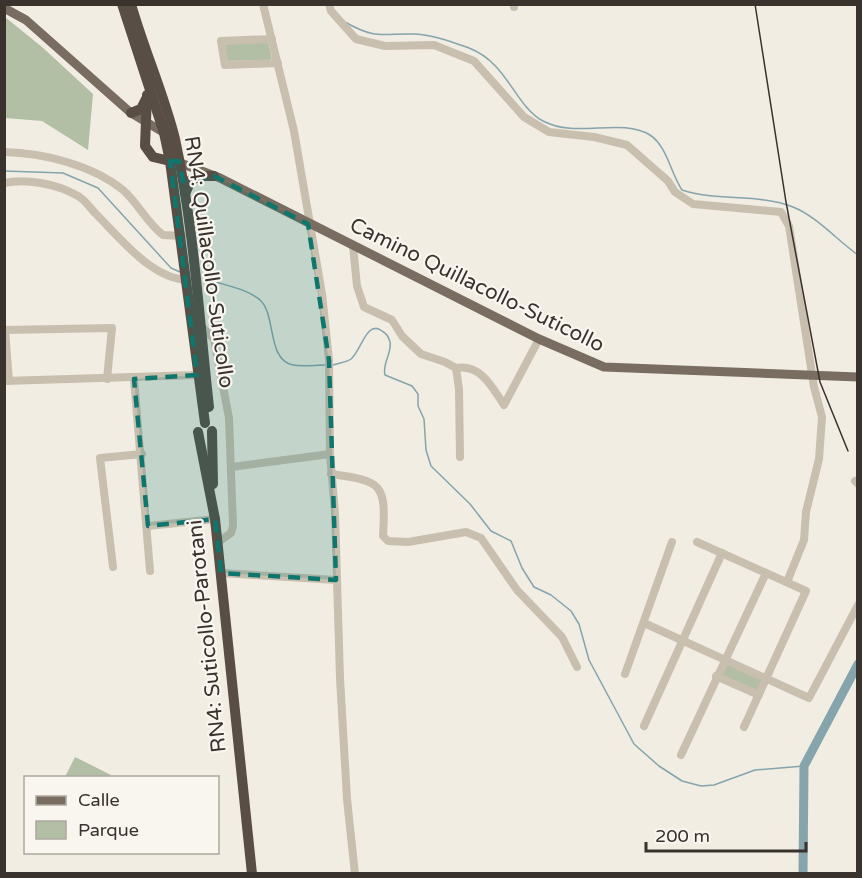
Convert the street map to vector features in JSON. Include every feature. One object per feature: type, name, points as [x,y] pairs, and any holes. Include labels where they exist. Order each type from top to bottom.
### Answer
[{"type":"highway","name":"RN4: Quillacollo-Suticollo","points":[[122,4],[147,93],[174,161],[200,325],[205,427]]},
{"type":"highway","name":"RN4: Quillacollo-Suticollo","points":[[130,4],[174,138],[174,161]]},
{"type":"highway","points":[[131,113],[141,109],[147,93]]},
{"type":"highway","points":[[147,93],[144,136],[147,153],[157,159],[174,161]]},
{"type":"highway","points":[[157,159],[181,199]]},
{"type":"highway","points":[[181,199],[191,180],[202,176],[214,176]]},
{"type":"highway","name":"RN4: Quillacollo-Suticollo","points":[[181,199],[182,236],[205,427]]},
{"type":"highway","name":"RN4: Suticollo-Parotani","points":[[205,427],[213,502]]},
{"type":"highway","name":"RN4: Suticollo-Parotani","points":[[205,427],[252,873]]},
{"type":"main road","points":[[4,8],[26,20],[131,113],[174,138]]},
{"type":"main road","points":[[131,113],[144,136]]},
{"type":"main road","name":"Camino Quillacollo-Suticollo","points":[[174,161],[214,176],[539,339],[604,367],[858,377]]},
{"type":"street","points":[[263,4],[294,131],[308,224],[322,294],[329,360],[330,454],[347,799],[355,873]]},
{"type":"street","points":[[329,4],[356,39],[385,46],[434,45],[474,61],[524,117],[549,132],[594,136],[627,145],[668,181],[675,192],[693,204],[774,210],[781,213],[789,226],[814,387],[822,417],[819,459],[806,512],[804,540],[787,582]]},
{"type":"street","points":[[272,39],[221,41],[225,65],[279,63]]},
{"type":"street","points":[[4,152],[57,160],[79,167],[123,190],[163,235],[182,236]]},
{"type":"street","points":[[4,183],[14,180],[41,184],[78,195],[138,256],[173,279],[187,280]]},
{"type":"street","points":[[353,246],[357,286],[364,307],[392,320],[402,336],[421,354],[446,362],[456,369],[459,389],[460,457]]},
{"type":"street","points":[[200,325],[214,339],[229,418],[233,526],[231,534],[217,543]]},
{"type":"street","points":[[107,378],[112,328],[5,330],[7,381],[134,379],[197,375]]},
{"type":"street","points":[[456,369],[464,367],[482,373],[504,405],[539,339]]},
{"type":"street","points":[[134,379],[150,571]]},
{"type":"street","points":[[113,567],[100,458],[142,454]]},
{"type":"street","points":[[232,467],[330,454]]},
{"type":"street","points":[[331,474],[363,478],[378,487],[384,500],[383,536],[388,541],[408,542],[466,532],[481,538],[517,590],[562,638],[577,667]]},
{"type":"street","points":[[148,526],[215,519]]},
{"type":"street","points":[[625,674],[672,542]]},
{"type":"street","points":[[697,542],[806,591],[744,727]]},
{"type":"street","points":[[644,726],[722,553]]},
{"type":"street","points":[[221,573],[336,580]]},
{"type":"street","points":[[681,755],[766,573]]},
{"type":"street","points":[[644,623],[809,698],[858,605]]},
{"type":"street","points":[[717,676],[759,695]]},
{"type":"highlighted area","points":[[170,161],[179,161],[183,181],[214,176],[308,224],[329,360],[336,580],[221,573],[215,519],[148,526],[134,379],[197,375]]},
{"type":"green space","points":[[5,17],[93,94],[88,150],[42,121],[5,118]]},
{"type":"green space","points":[[268,41],[272,59],[226,61],[224,46],[228,42]]},
{"type":"green space","points":[[725,662],[763,680],[758,691],[720,674]]},
{"type":"green space","points":[[75,757],[111,775],[110,776],[66,776]]},
{"type":"waterway","points":[[345,22],[372,33],[422,35],[469,48],[493,63],[525,105],[543,121],[570,128],[625,128],[650,135],[661,146],[682,190],[709,196],[766,200],[793,207],[818,222],[858,255]]},
{"type":"waterway","points":[[4,171],[63,173],[98,188],[171,268],[180,272]]},
{"type":"waterway","points":[[209,280],[243,290],[261,301],[269,317],[275,347],[285,361],[297,366],[325,365]]},
{"type":"waterway","points":[[333,365],[351,359],[372,329],[377,328],[386,334],[390,340],[390,351],[385,366],[385,375],[412,386],[418,394],[418,406],[424,419],[426,450],[431,466],[470,504],[491,531],[511,541],[522,568],[534,587],[551,595],[571,611],[579,624],[589,660],[634,744],[659,766],[682,781],[701,786],[714,785],[755,770],[804,766]]},
{"type":"waterway","points":[[803,874],[804,766],[858,664]]},
{"type":"tram line","points":[[755,4],[786,202],[820,382],[848,451]]}]
